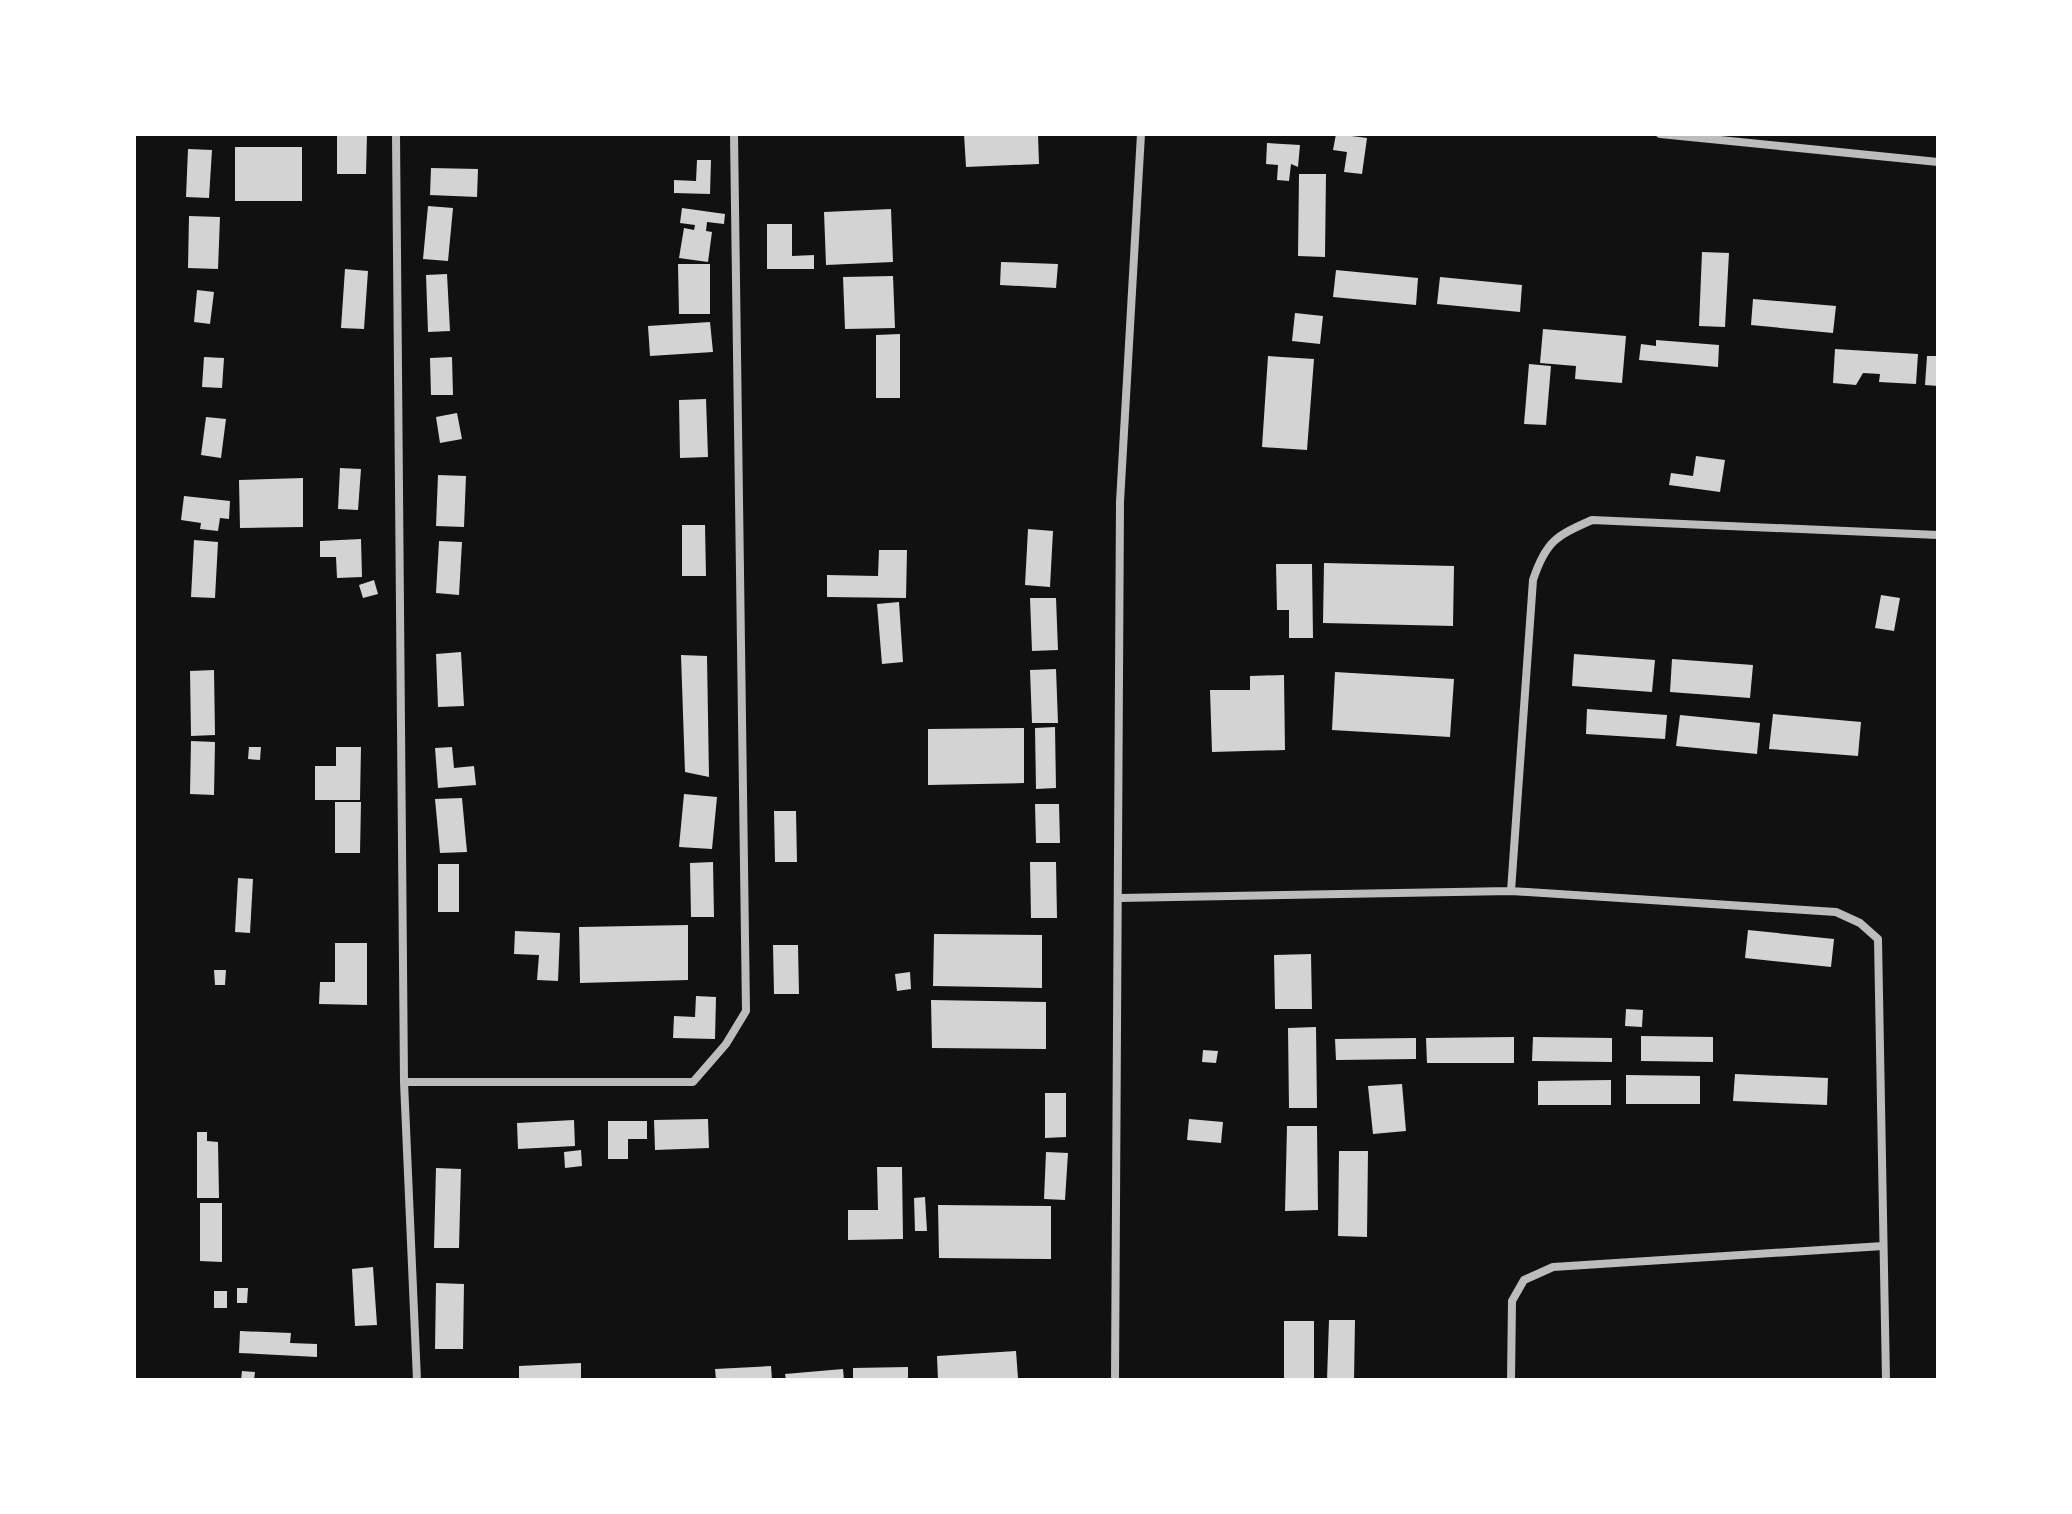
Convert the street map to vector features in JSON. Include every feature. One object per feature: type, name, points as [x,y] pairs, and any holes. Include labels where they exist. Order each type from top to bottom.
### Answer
[{"type":"street","points":[[396,134],[404,1082],[417,1380]]},
{"type":"street","points":[[404,1082],[693,1082],[726,1044],[746,1011],[734,134]]},
{"type":"street","points":[[1115,1380],[1120,502],[1141,134]]},
{"type":"street","points":[[1660,134],[1938,162]]},
{"type":"street","points":[[1511,891],[1533,580],[1542,552],[1560,534],[1592,520],[1938,535]]},
{"type":"street","points":[[1119,898],[1511,891],[1836,912],[1860,923],[1878,939],[1886,1380]]},
{"type":"street","points":[[1511,1380],[1512,1301],[1524,1280],[1553,1267],[1883,1246]]},
{"type":"building","points":[[337,134],[367,134],[366,174],[337,174]]},
{"type":"building","points":[[964,134],[1038,134],[1039,164],[966,167]]},
{"type":"building","points":[[1336,134],[1367,138],[1362,174],[1344,172],[1347,152],[1333,150]]},
{"type":"building","points":[[1267,143],[1300,145],[1298,167],[1291,164],[1289,181],[1277,180],[1278,165],[1266,164]]},
{"type":"building","points":[[235,147],[302,147],[302,201],[235,201]]},
{"type":"building","points":[[188,149],[212,150],[209,198],[186,197]]},
{"type":"building","points":[[697,160],[711,160],[710,194],[674,193],[674,180],[696,181]]},
{"type":"building","points":[[431,168],[478,169],[477,197],[430,195]]},
{"type":"building","points":[[1299,174],[1326,174],[1325,257],[1298,256]]},
{"type":"building","points":[[428,206],[453,208],[448,261],[423,259]]},
{"type":"building","points":[[682,208],[725,214],[724,224],[707,222],[706,231],[712,232],[708,262],[679,258],[684,228],[694,230],[695,225],[680,223]]},
{"type":"building","points":[[891,209],[893,262],[826,265],[824,212]]},
{"type":"building","points":[[189,216],[220,217],[218,269],[188,268]]},
{"type":"building","points":[[767,224],[792,224],[792,256],[814,255],[814,269],[767,269]]},
{"type":"building","points":[[1702,252],[1729,253],[1725,327],[1699,326]]},
{"type":"building","points":[[1001,262],[1058,264],[1056,288],[1000,285]]},
{"type":"building","points":[[678,264],[710,264],[710,314],[679,314]]},
{"type":"building","points":[[345,269],[368,271],[364,329],[341,328]]},
{"type":"building","points":[[1336,270],[1418,278],[1416,305],[1333,297]]},
{"type":"building","points":[[447,274],[450,331],[428,332],[426,275]]},
{"type":"building","points":[[893,276],[895,328],[845,329],[843,277]]},
{"type":"building","points":[[1440,277],[1522,285],[1520,312],[1437,304]]},
{"type":"building","points":[[197,290],[214,292],[210,324],[194,322]]},
{"type":"building","points":[[1753,299],[1836,306],[1833,333],[1751,325]]},
{"type":"building","points":[[1295,313],[1323,316],[1320,344],[1292,341]]},
{"type":"building","points":[[710,322],[713,352],[650,356],[648,326]]},
{"type":"building","points":[[1543,329],[1626,336],[1622,383],[1575,379],[1576,366],[1540,363]]},
{"type":"building","points":[[900,334],[900,398],[876,398],[876,335]]},
{"type":"building","points":[[1656,340],[1719,345],[1718,367],[1639,360],[1641,344],[1656,346]]},
{"type":"building","points":[[1835,349],[1918,354],[1916,384],[1879,382],[1880,374],[1863,373],[1856,385],[1833,383]]},
{"type":"building","points":[[1268,356],[1314,359],[1307,450],[1262,447]]},
{"type":"building","points":[[1927,356],[1938,356],[1938,386],[1925,385]]},
{"type":"building","points":[[204,357],[224,358],[222,388],[202,387]]},
{"type":"building","points":[[452,357],[453,395],[431,395],[430,358]]},
{"type":"building","points":[[1529,364],[1551,366],[1546,425],[1524,424]]},
{"type":"building","points":[[706,399],[708,457],[680,458],[679,400]]},
{"type":"building","points":[[457,413],[462,439],[440,443],[436,417]]},
{"type":"building","points":[[206,417],[226,419],[221,458],[201,455]]},
{"type":"building","points":[[1696,456],[1725,460],[1720,492],[1669,485],[1671,473],[1693,476]]},
{"type":"building","points":[[340,468],[361,469],[358,510],[338,509]]},
{"type":"building","points":[[438,475],[466,476],[464,527],[436,526]]},
{"type":"building","points":[[303,478],[303,527],[240,528],[239,480]]},
{"type":"building","points":[[184,496],[230,501],[229,519],[220,518],[218,531],[200,529],[201,523],[181,520]]},
{"type":"building","points":[[682,525],[705,525],[706,576],[682,576]]},
{"type":"building","points":[[1028,529],[1053,531],[1050,587],[1025,585]]},
{"type":"building","points":[[361,539],[362,577],[337,578],[336,557],[320,557],[320,541]]},
{"type":"building","points":[[194,540],[218,542],[215,598],[191,597]]},
{"type":"building","points":[[439,541],[462,542],[459,595],[436,593]]},
{"type":"building","points":[[879,550],[907,550],[906,598],[827,597],[827,575],[878,576]]},
{"type":"building","points":[[1324,563],[1454,566],[1453,626],[1323,623]]},
{"type":"building","points":[[1276,564],[1312,564],[1313,638],[1289,638],[1289,610],[1277,610]]},
{"type":"building","points":[[374,580],[378,594],[363,598],[359,585]]},
{"type":"building","points":[[1881,595],[1900,598],[1894,631],[1875,628]]},
{"type":"building","points":[[1030,598],[1056,598],[1058,650],[1032,651]]},
{"type":"building","points":[[899,602],[903,662],[882,664],[877,604]]},
{"type":"building","points":[[461,652],[464,706],[438,707],[436,654]]},
{"type":"building","points":[[1574,654],[1655,660],[1652,692],[1572,686]]},
{"type":"building","points":[[681,655],[707,656],[709,777],[685,772]]},
{"type":"building","points":[[1672,659],[1753,665],[1750,698],[1670,692]]},
{"type":"building","points":[[1056,669],[1058,723],[1032,723],[1030,670]]},
{"type":"building","points":[[214,670],[215,735],[191,736],[190,671]]},
{"type":"building","points":[[1335,672],[1454,679],[1450,737],[1332,730]]},
{"type":"building","points":[[1284,675],[1285,750],[1212,752],[1210,690],[1250,690],[1250,676]]},
{"type":"building","points":[[1587,709],[1667,715],[1665,739],[1586,734]]},
{"type":"building","points":[[1773,714],[1861,722],[1858,756],[1769,749]]},
{"type":"building","points":[[1680,715],[1760,723],[1757,754],[1676,746]]},
{"type":"building","points":[[1055,727],[1056,788],[1036,789],[1035,728]]},
{"type":"building","points":[[1024,728],[1024,783],[928,785],[928,729]]},
{"type":"building","points":[[191,741],[215,742],[214,795],[190,794]]},
{"type":"building","points":[[249,747],[261,747],[260,760],[248,759]]},
{"type":"building","points":[[336,747],[361,747],[360,800],[315,800],[315,766],[336,766]]},
{"type":"building","points":[[452,747],[454,768],[474,766],[476,785],[438,788],[435,748]]},
{"type":"building","points":[[684,794],[717,797],[712,849],[679,847]]},
{"type":"building","points":[[462,798],[467,852],[440,853],[435,799]]},
{"type":"building","points":[[335,802],[361,802],[360,853],[335,853]]},
{"type":"building","points":[[1035,804],[1059,804],[1060,843],[1036,843]]},
{"type":"building","points":[[774,811],[796,811],[797,862],[775,862]]},
{"type":"building","points":[[713,862],[714,917],[691,917],[690,863]]},
{"type":"building","points":[[1030,862],[1056,862],[1057,918],[1031,918]]},
{"type":"building","points":[[438,864],[459,864],[459,912],[438,912]]},
{"type":"building","points":[[238,878],[253,879],[250,933],[235,932]]},
{"type":"building","points":[[688,925],[688,980],[580,983],[579,927]]},
{"type":"building","points":[[1748,930],[1834,939],[1831,967],[1745,958]]},
{"type":"building","points":[[515,931],[560,933],[558,981],[537,980],[539,955],[514,954]]},
{"type":"building","points":[[934,934],[1042,935],[1042,988],[933,986]]},
{"type":"building","points":[[335,943],[367,943],[367,1005],[319,1004],[320,982],[335,982]]},
{"type":"building","points":[[773,945],[798,945],[799,994],[774,994]]},
{"type":"building","points":[[1311,954],[1312,1009],[1275,1009],[1274,955]]},
{"type":"building","points":[[214,970],[226,970],[225,985],[215,985]]},
{"type":"building","points":[[910,972],[911,989],[897,991],[895,974]]},
{"type":"building","points":[[696,996],[716,997],[715,1039],[673,1038],[674,1016],[695,1017]]},
{"type":"building","points":[[931,1000],[1046,1002],[1046,1049],[932,1048]]},
{"type":"building","points":[[1626,1009],[1643,1010],[1642,1027],[1625,1026]]},
{"type":"building","points":[[1316,1027],[1317,1108],[1289,1108],[1288,1028]]},
{"type":"building","points":[[1641,1036],[1713,1037],[1713,1062],[1641,1061]]},
{"type":"building","points":[[1514,1037],[1514,1063],[1427,1063],[1426,1038]]},
{"type":"building","points":[[1533,1037],[1612,1038],[1612,1062],[1532,1061]]},
{"type":"building","points":[[1416,1038],[1416,1059],[1336,1060],[1335,1039]]},
{"type":"building","points":[[1203,1050],[1218,1051],[1216,1063],[1202,1062]]},
{"type":"building","points":[[1735,1074],[1828,1078],[1827,1105],[1733,1101]]},
{"type":"building","points":[[1626,1075],[1700,1076],[1700,1104],[1626,1104]]},
{"type":"building","points":[[1611,1080],[1611,1105],[1538,1105],[1538,1081]]},
{"type":"building","points":[[1402,1084],[1406,1131],[1373,1134],[1368,1086]]},
{"type":"building","points":[[1045,1093],[1066,1093],[1066,1137],[1045,1138]]},
{"type":"building","points":[[708,1119],[709,1148],[655,1150],[654,1120]]},
{"type":"building","points":[[1189,1119],[1223,1122],[1221,1143],[1187,1140]]},
{"type":"building","points":[[574,1120],[575,1146],[518,1149],[517,1123]]},
{"type":"building","points":[[608,1121],[647,1121],[647,1139],[628,1139],[628,1159],[608,1159]]},
{"type":"building","points":[[1287,1126],[1317,1126],[1318,1210],[1285,1211]]},
{"type":"building","points":[[197,1132],[207,1132],[207,1141],[218,1142],[219,1198],[197,1198]]},
{"type":"building","points":[[581,1150],[582,1166],[565,1168],[564,1152]]},
{"type":"building","points":[[1339,1151],[1368,1151],[1367,1237],[1338,1236]]},
{"type":"building","points":[[1046,1152],[1068,1153],[1065,1200],[1044,1199]]},
{"type":"building","points":[[877,1167],[902,1167],[903,1239],[848,1240],[848,1210],[878,1210]]},
{"type":"building","points":[[436,1168],[461,1169],[459,1248],[434,1248]]},
{"type":"building","points":[[925,1197],[927,1231],[915,1231],[914,1198]]},
{"type":"building","points":[[200,1203],[222,1203],[222,1262],[200,1261]]},
{"type":"building","points":[[938,1205],[1051,1206],[1051,1259],[939,1258]]},
{"type":"building","points":[[373,1267],[377,1325],[355,1326],[352,1269]]},
{"type":"building","points":[[436,1283],[464,1284],[463,1349],[435,1349]]},
{"type":"building","points":[[237,1288],[248,1288],[247,1303],[237,1303]]},
{"type":"building","points":[[214,1291],[227,1291],[227,1308],[214,1308]]},
{"type":"building","points":[[1329,1320],[1355,1320],[1354,1380],[1327,1380]]},
{"type":"building","points":[[1284,1321],[1314,1321],[1314,1380],[1284,1380]]},
{"type":"building","points":[[240,1331],[291,1333],[290,1343],[317,1344],[317,1357],[239,1353]]},
{"type":"building","points":[[1016,1351],[1018,1378],[938,1380],[937,1356]]},
{"type":"building","points":[[581,1363],[581,1380],[519,1380],[519,1366]]},
{"type":"building","points":[[771,1366],[772,1380],[716,1380],[715,1369]]},
{"type":"building","points":[[908,1367],[908,1380],[853,1380],[853,1368]]},
{"type":"building","points":[[843,1369],[844,1380],[786,1380],[785,1374]]},
{"type":"building","points":[[242,1371],[255,1372],[254,1380],[241,1380]]}]
